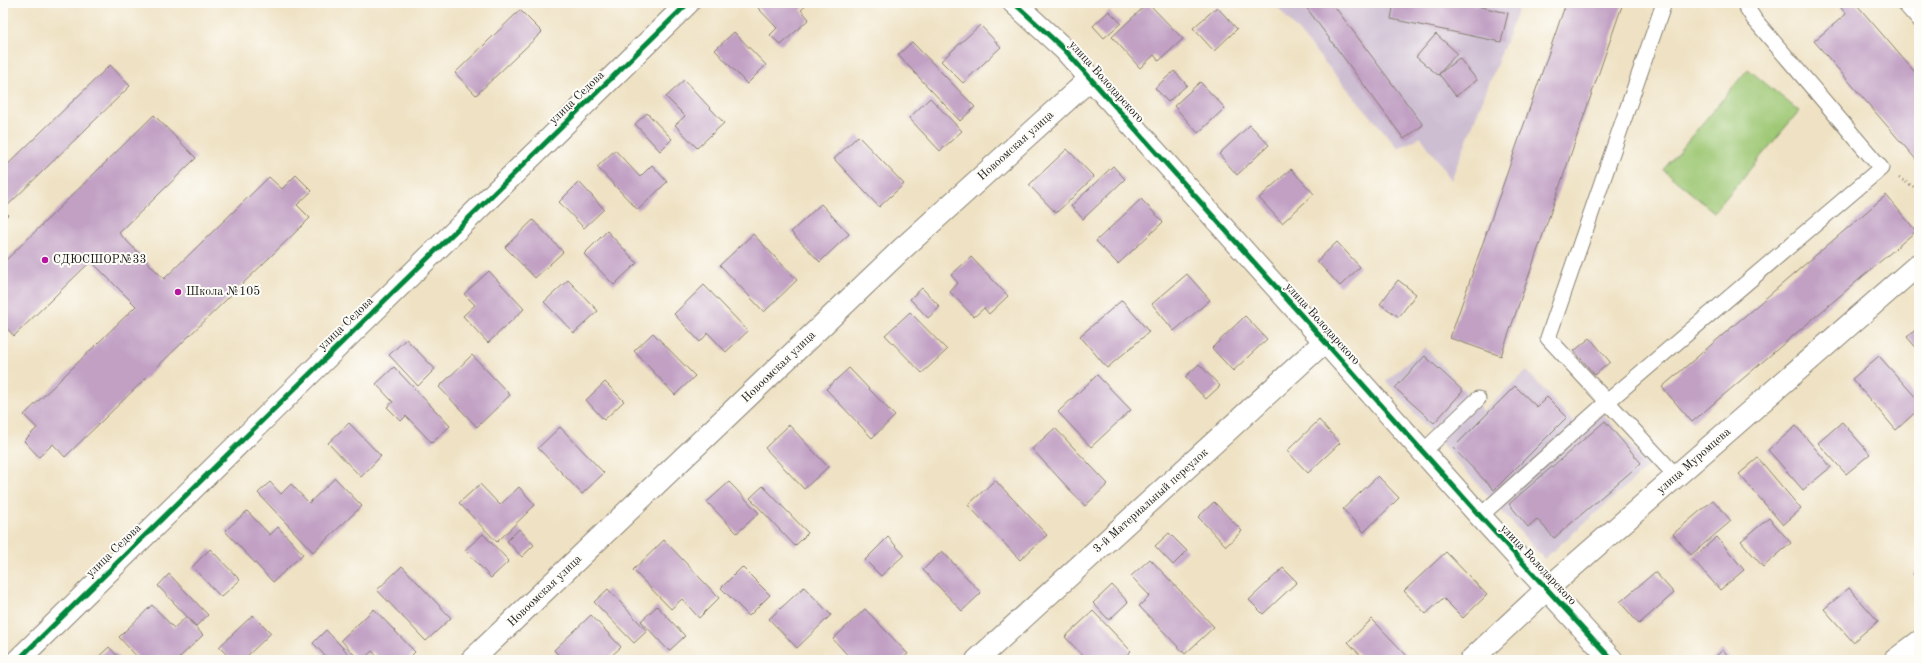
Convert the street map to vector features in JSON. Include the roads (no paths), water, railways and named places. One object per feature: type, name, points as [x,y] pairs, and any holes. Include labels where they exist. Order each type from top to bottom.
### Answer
[{"type":"street","name":"улица Седова","points":[[18,660],[688,3]]},
{"type":"street","name":"улица Володарского","points":[[1014,3],[1065,50],[1480,516],[1612,660]]},
{"type":"street","name":"Новоомская улица","points":[[472,660],[902,249],[1090,79]]},
{"type":"street","name":"улица Муромцева","points":[[1471,660],[1547,589],[1919,264]]},
{"type":"street","name":"3-й Материальный переулок","points":[[977,660],[1324,342]]},
{"type":"street","points":[[1895,660],[1919,642]]},
{"type":"lane","points":[[1664,3],[1548,338],[1676,477]]},
{"type":"lane","points":[[1480,516],[1607,402],[1881,168],[1754,20],[1744,3]]},
{"type":"lane","points":[[1904,3],[1919,20]]},
{"type":"lane","points":[[1423,452],[1478,399]]},
{"type":"place","name":"СДЮСШОР№33","points":[[45,260]]},
{"type":"place","name":"Школа №105","points":[[178,292]]}]
